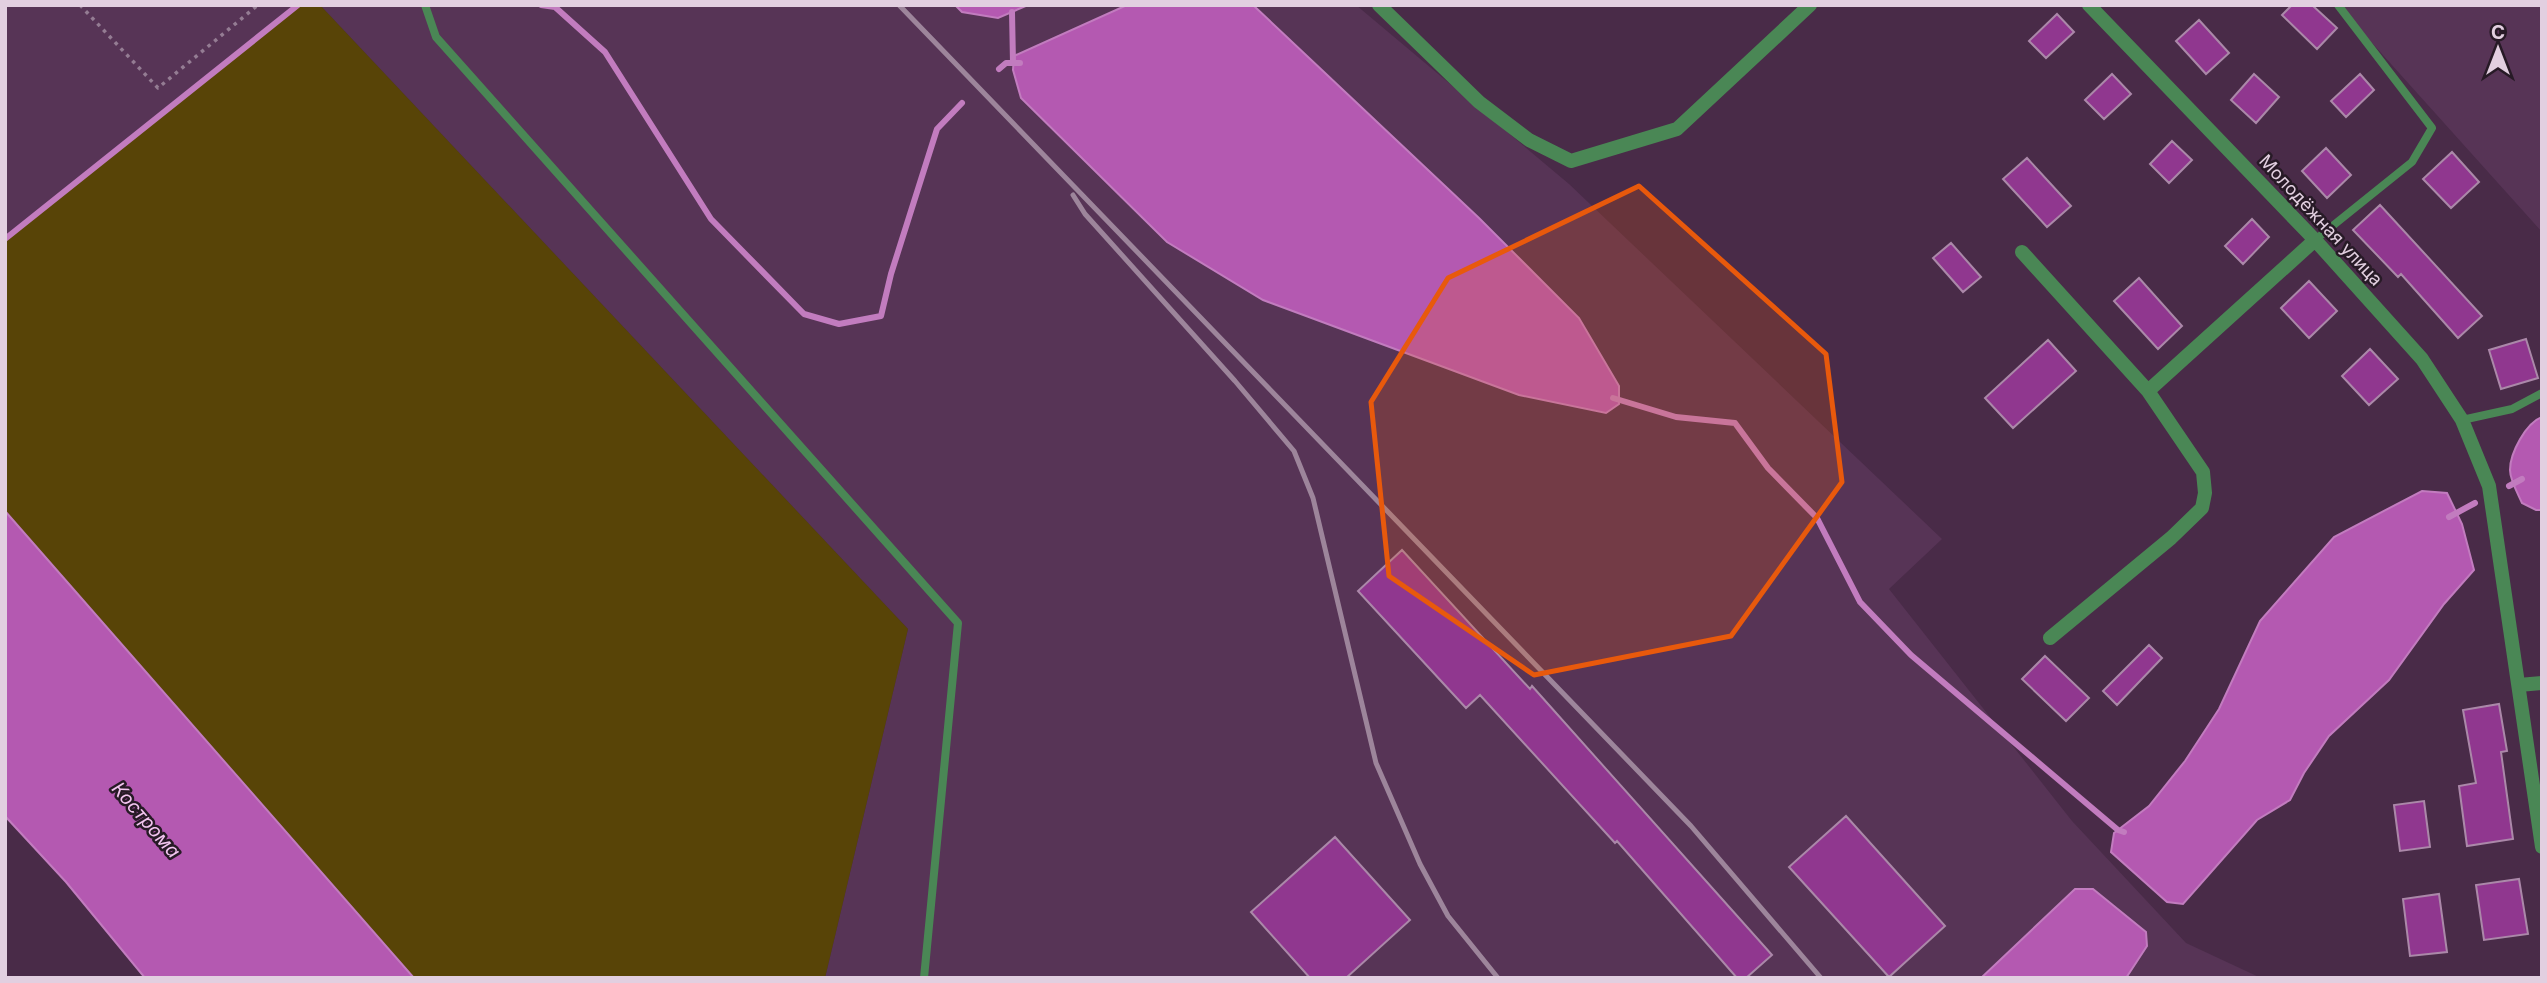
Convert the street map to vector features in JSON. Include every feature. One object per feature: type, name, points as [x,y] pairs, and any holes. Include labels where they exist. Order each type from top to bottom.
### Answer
[{"type":"street","points":[[1379,5],[1479,102],[1529,140],[1571,161],[1677,129],[1810,5]]},
{"type":"street","name":"Молодёжная улица","points":[[2089,5],[2315,240],[2422,359],[2462,420],[2489,486],[2542,847]]},
{"type":"street","points":[[2148,391],[2315,240]]},
{"type":"street","points":[[2022,252],[2148,391],[2203,472],[2205,493],[2202,508],[2171,538],[2050,638]]},
{"type":"street","points":[[2519,685],[2542,682]]},
{"type":"lane","points":[[425,5],[436,37],[958,623],[924,978]]},
{"type":"lane","points":[[2315,240],[2412,162],[2432,128],[2338,5]]},
{"type":"lane","points":[[2462,420],[2512,409],[2542,393]]},
{"type":"path","points":[[80,5],[158,88],[258,5]]},
{"type":"highlighted area","points":[[1639,186],[1826,354],[1842,482],[1731,636],[1534,675],[1389,576],[1371,402],[1448,278]]},
{"type":"shaded area","points":[[5,5],[298,5],[5,239]]},
{"type":"shaded area","points":[[298,5],[320,5],[908,629],[825,978],[414,978],[5,511],[5,239]]},
{"type":"shaded area","points":[[320,5],[1356,5],[1569,184],[1942,539],[1889,589],[2072,821],[2186,943],[2261,978],[825,978],[908,629]]},
{"type":"shaded area","points":[[2338,5],[2542,5],[2542,232]]},
{"type":"water","points":[[955,5],[1028,5],[998,18],[962,12]]},
{"type":"water","points":[[1127,5],[1253,5],[1479,218],[1579,318],[1619,386],[1619,404],[1606,413],[1519,395],[1263,300],[1167,242],[1021,98],[1013,70],[1014,56]]},
{"type":"water","points":[[2542,417],[2542,510],[2536,510],[2522,503],[2510,470],[2520,439],[2530,425]]},
{"type":"water","points":[[2422,491],[2447,493],[2462,524],[2474,570],[2444,604],[2389,680],[2329,736],[2290,800],[2257,820],[2183,904],[2167,902],[2111,852],[2114,833],[2149,806],[2185,761],[2219,709],[2260,621],[2334,537]]},
{"type":"water","name":"Кострома","points":[[5,511],[414,978],[145,978],[66,882],[5,816]]},
{"type":"water","points":[[2075,889],[2093,889],[2146,932],[2147,946],[2126,978],[1981,978]]},
{"type":"building","points":[[2292,5],[2312,5],[2337,28],[2317,49],[2282,15]]},
{"type":"building","points":[[2057,14],[2074,32],[2046,58],[2029,41]]},
{"type":"building","points":[[2199,20],[2229,53],[2206,74],[2176,41]]},
{"type":"building","points":[[2112,74],[2131,94],[2104,119],[2085,100]]},
{"type":"building","points":[[2254,74],[2279,97],[2256,123],[2231,100]]},
{"type":"building","points":[[2360,74],[2374,90],[2346,117],[2331,101]]},
{"type":"building","points":[[2172,141],[2192,160],[2169,183],[2150,164]]},
{"type":"building","points":[[2326,148],[2351,175],[2327,198],[2302,171]]},
{"type":"building","points":[[2452,152],[2479,182],[2451,208],[2423,179]]},
{"type":"building","points":[[2027,158],[2071,206],[2047,227],[2003,179]]},
{"type":"building","points":[[2380,205],[2482,316],[2458,338],[2401,274],[2398,277],[2353,230]]},
{"type":"building","points":[[2252,219],[2269,237],[2243,264],[2225,246]]},
{"type":"building","points":[[1951,243],[1981,277],[1963,292],[1933,258]]},
{"type":"building","points":[[2139,278],[2182,326],[2158,349],[2114,301]]},
{"type":"building","points":[[2309,281],[2337,311],[2309,338],[2281,308]]},
{"type":"building","points":[[2526,339],[2538,378],[2501,389],[2489,350]]},
{"type":"building","points":[[2048,340],[2076,371],[2013,428],[1985,398]]},
{"type":"building","points":[[2370,349],[2398,379],[2369,405],[2342,376]]},
{"type":"building","points":[[1402,550],[1530,689],[1532,686],[1772,955],[1746,978],[1737,978],[1617,841],[1615,843],[1480,695],[1466,708],[1358,591]]},
{"type":"building","points":[[2149,645],[2162,658],[2117,705],[2103,691]]},
{"type":"building","points":[[2045,656],[2089,698],[2066,721],[2022,679]]},
{"type":"building","points":[[2499,704],[2507,751],[2501,752],[2513,839],[2467,846],[2459,786],[2476,783],[2463,710]]},
{"type":"building","points":[[2424,801],[2430,847],[2400,851],[2394,805]]},
{"type":"building","points":[[1846,816],[1945,926],[1889,977],[1789,867]]},
{"type":"building","points":[[1335,837],[1410,920],[1346,978],[1310,978],[1251,912]]},
{"type":"building","points":[[2519,879],[2528,934],[2484,940],[2476,885]]},
{"type":"building","points":[[2439,894],[2447,952],[2410,956],[2403,899]]},
{"type":"waterway","points":[[5,239],[298,5]]},
{"type":"waterway","points":[[541,5],[555,7],[605,52],[711,219],[804,314],[839,324],[881,316],[891,274],[937,129],[962,103]]},
{"type":"waterway","points":[[1012,12],[1013,63]]},
{"type":"waterway","points":[[999,69],[1006,63],[1020,63]]},
{"type":"waterway","points":[[1613,398],[1676,417],[1735,423],[1768,468],[1817,518],[1860,602],[1911,655],[2118,830],[2124,832]]},
{"type":"waterway","points":[[2509,486],[2522,479]]},
{"type":"waterway","points":[[2449,517],[2475,503]]},
{"type":"railway","points":[[899,5],[1691,826],[1821,978]]},
{"type":"railway","points":[[1073,195],[1085,214],[1294,451],[1313,498],[1376,763],[1420,864],[1448,916],[1498,978]]}]
